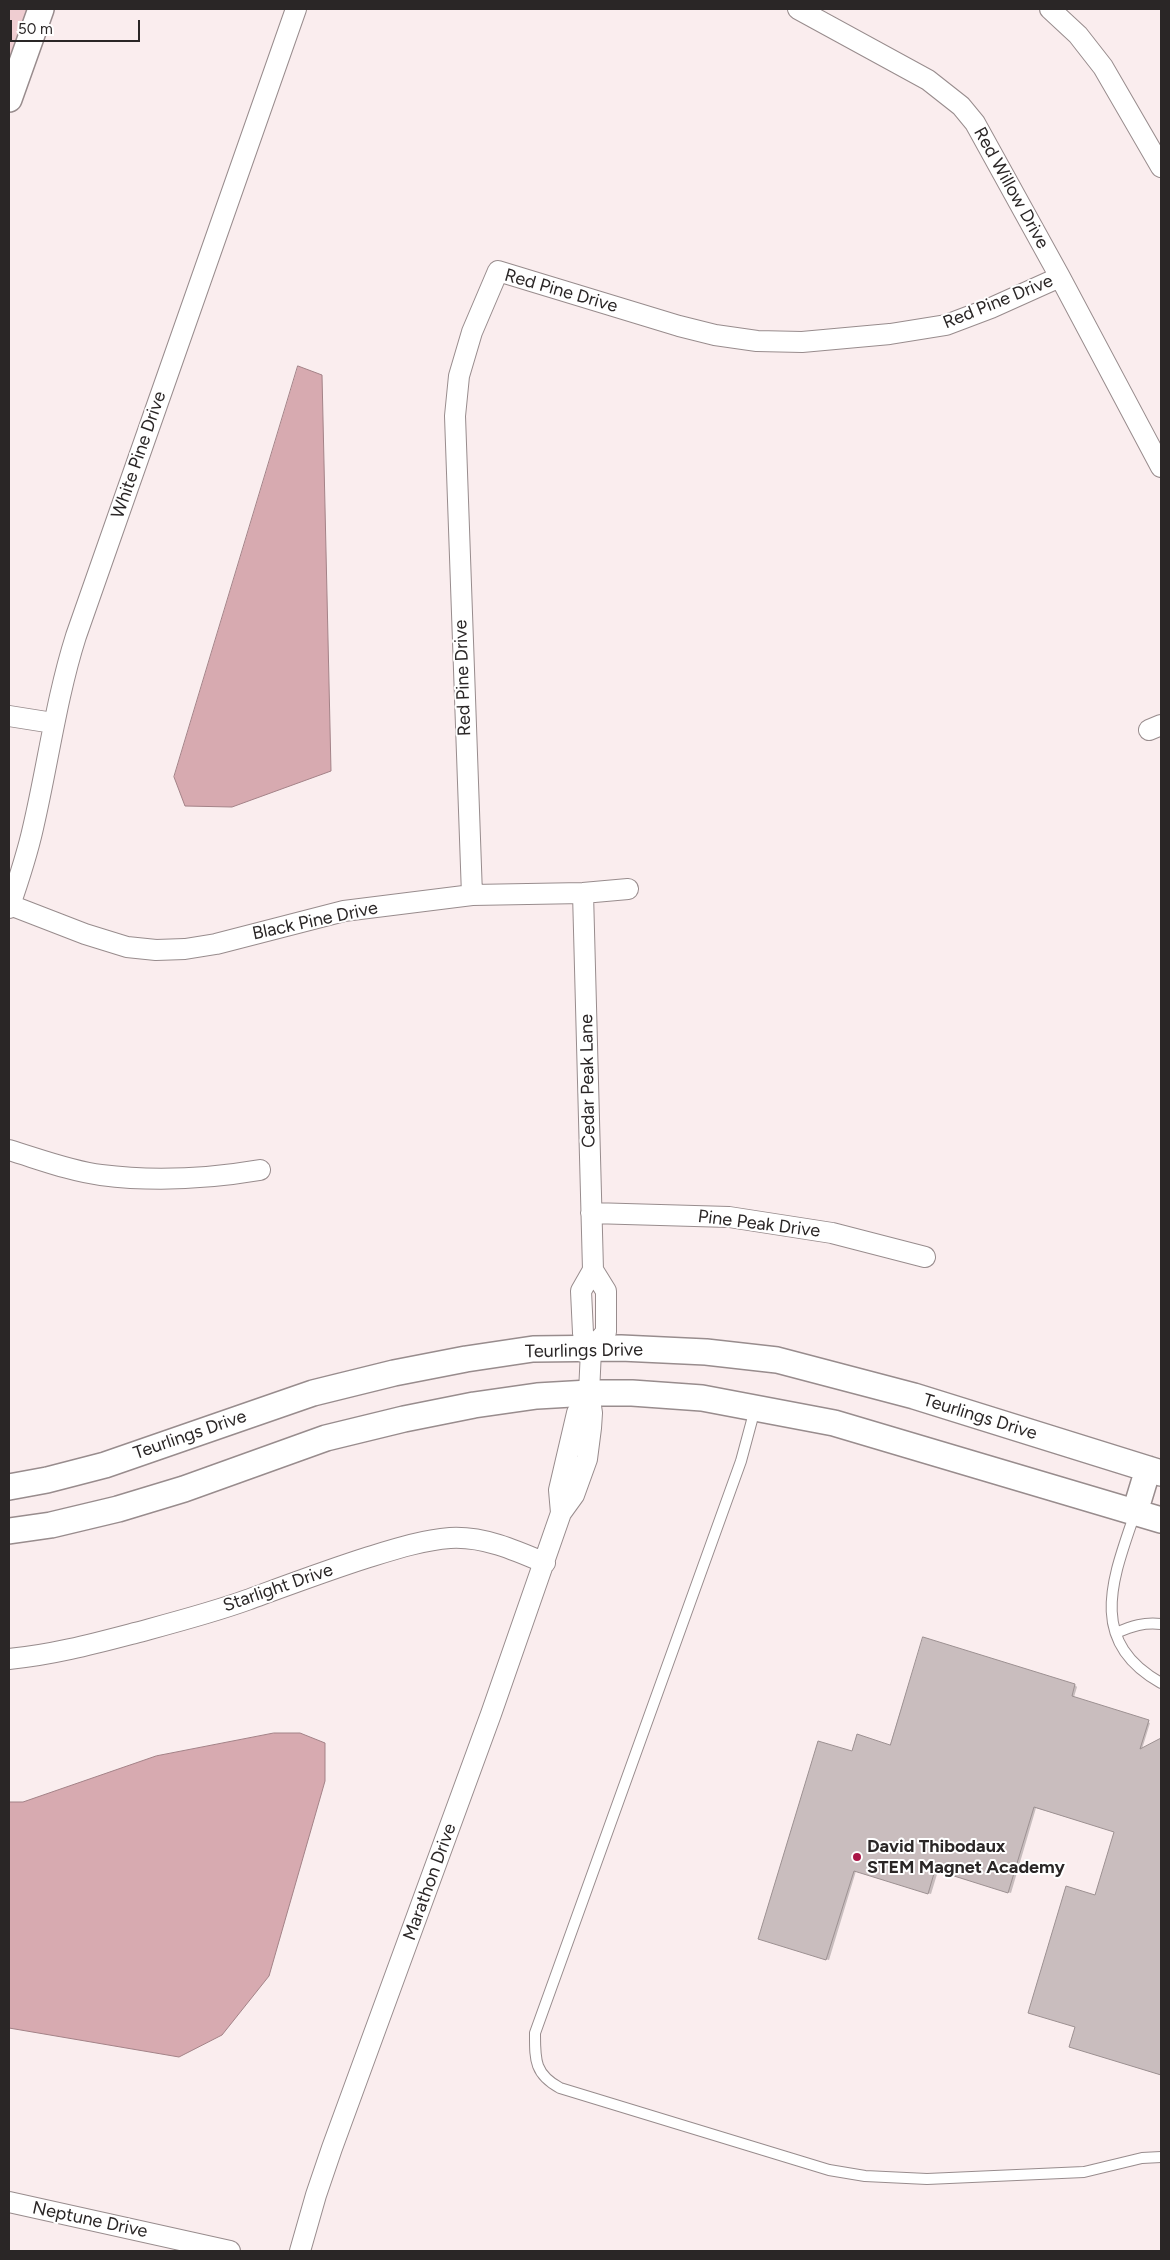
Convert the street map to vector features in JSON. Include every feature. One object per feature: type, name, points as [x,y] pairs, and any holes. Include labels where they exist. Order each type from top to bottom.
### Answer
[{"type":"street","points":[[9,99],[41,9]]},
{"type":"street","name":"White Pine Drive","points":[[9,907],[33,830],[65,669],[296,9]]},
{"type":"street","name":"Red Willow Drive","points":[[798,9],[928,80],[960,106],[975,123],[1060,277],[1161,467]]},
{"type":"street","points":[[1050,9],[1078,35],[1104,67],[1161,167]]},
{"type":"street","name":"Red Pine Drive","points":[[472,895],[455,416],[459,376],[472,332],[498,270],[679,326],[756,341],[802,342],[890,334],[946,325],[992,308],[1060,277]]},
{"type":"street","points":[[9,716],[53,723]]},
{"type":"street","name":"Black Pine Drive","points":[[9,907],[127,947],[156,950],[184,949],[216,944],[344,911],[472,895],[583,893],[628,889]]},
{"type":"street","name":"Cedar Peak Lane","points":[[583,893],[593,1270],[581,1291],[583,1333],[590,1350],[589,1393]]},
{"type":"street","points":[[9,1150],[99,1175],[163,1180],[216,1178],[260,1170]]},
{"type":"street","name":"Pine Peak Drive","points":[[591,1213],[729,1217],[832,1233],[925,1258]]},
{"type":"street","name":"Teurlings Drive","points":[[9,1487],[47,1480],[105,1465],[313,1393],[394,1373],[466,1359],[534,1349],[590,1350],[621,1348],[706,1352],[777,1360],[914,1396],[1155,1471]]},
{"type":"street","points":[[9,1531],[51,1525],[118,1509],[184,1489],[326,1438],[404,1419],[474,1405],[537,1396],[589,1393],[632,1393],[702,1398],[853,1428],[1161,1520]]},
{"type":"street","name":"Marathon Drive","points":[[300,2251],[332,2148],[545,1563],[561,1512],[574,1495],[587,1459],[592,1413],[589,1393]]},
{"type":"street","points":[[1135,1512],[1155,1471]]},
{"type":"street","name":"Starlight Drive","points":[[9,1659],[37,1656],[89,1645],[172,1624],[244,1601],[329,1570],[430,1541],[451,1538],[493,1543],[545,1563]]},
{"type":"street","name":"Neptune Drive","points":[[9,2202],[230,2251]]},
{"type":"lane","points":[[755,1408],[741,1461],[535,2032],[535,2060],[546,2081],[560,2088],[829,2170],[865,2176],[927,2179],[1084,2172],[1142,2158],[1161,2158]]},
{"type":"lane","points":[[1135,1512],[1116,1569],[1110,1611],[1116,1633],[1128,1656],[1144,1673],[1161,1683]]},
{"type":"lane","points":[[1116,1633],[1134,1625],[1149,1622],[1161,1624]]},
{"type":"shaded area","points":[[9,9],[29,9],[9,99]]},
{"type":"shaded area","points":[[298,366],[322,375],[331,771],[232,807],[185,806],[174,777]]},
{"type":"shaded area","points":[[274,1733],[300,1733],[325,1743],[325,1781],[269,1976],[222,2035],[179,2057],[9,2028],[9,1802],[23,1802],[156,1756]]},
{"type":"building","points":[[923,1637],[1075,1684],[1072,1696],[1149,1720],[1140,1749],[1161,1738],[1161,2075],[1069,2047],[1075,2027],[1028,2013],[1066,1886],[1095,1895],[1114,1832],[1034,1807],[1008,1893],[935,1870],[928,1894],[854,1871],[826,1960],[758,1939],[818,1741],[852,1751],[857,1734],[890,1745]]},
{"type":"place","name":"David Thibodaux STEM Magnet Academy","points":[[857,1857]]}]
